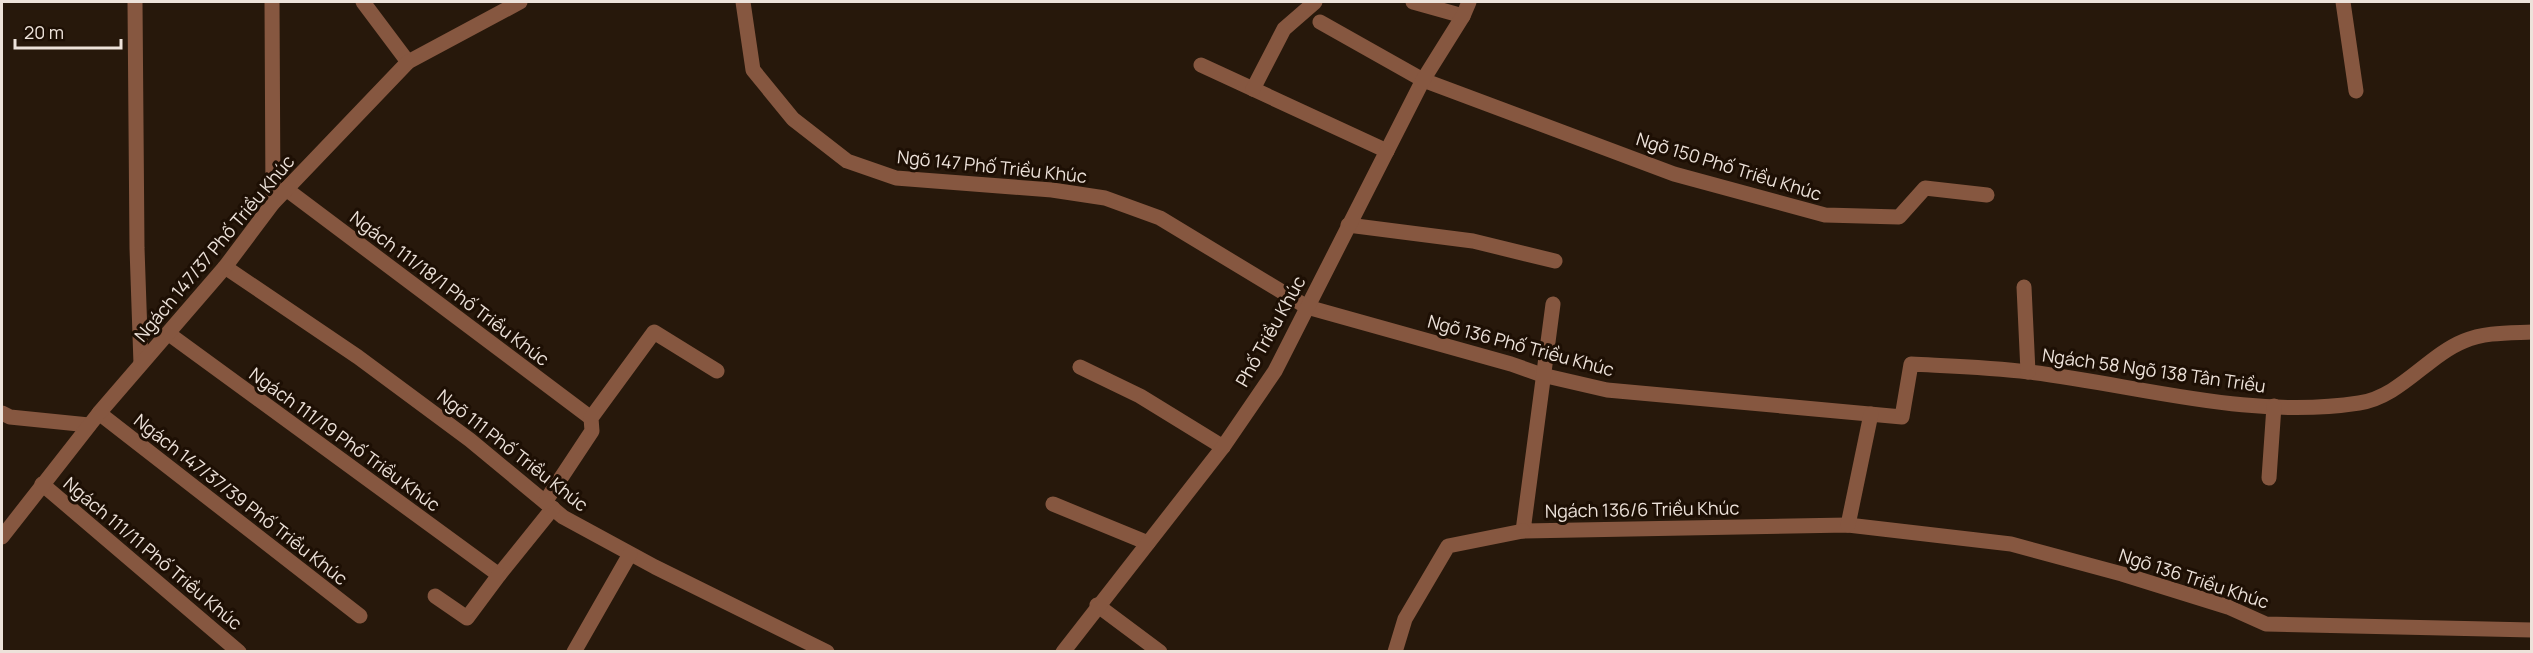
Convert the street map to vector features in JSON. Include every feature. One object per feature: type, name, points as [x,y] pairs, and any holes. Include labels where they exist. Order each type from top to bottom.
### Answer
[{"type":"street","points":[[135,2],[137,248],[141,364]]},
{"type":"street","points":[[272,2],[273,203]]},
{"type":"street","points":[[363,2],[408,62]]},
{"type":"street","name":"Ngách 147/37 Phố Triều Khúc","points":[[2,537],[94,419],[225,267],[273,203],[408,62],[520,2]]},
{"type":"street","name":"Ngõ 147 Phố Triều Khúc","points":[[743,2],[753,70],[793,119],[847,161],[896,178],[1052,190],[1105,198],[1161,218],[1307,307]]},
{"type":"street","points":[[1253,88],[1284,29],[1315,2]]},
{"type":"street","points":[[1413,2],[1466,9]]},
{"type":"street","points":[[2343,2],[2355,91]]},
{"type":"street","name":"Phố Triều Khúc","points":[[1063,651],[1222,447],[1275,371],[1423,80],[1466,9]]},
{"type":"street","points":[[1320,22],[1423,80]]},
{"type":"street","points":[[1201,65],[1388,150]]},
{"type":"street","name":"Ngõ 150 Phố Triều Khúc","points":[[1423,80],[1674,174],[1825,214],[1899,217],[1925,188],[1987,195]]},
{"type":"street","name":"Ngách 111/18/1 Phố Triều Khúc","points":[[286,189],[591,418]]},
{"type":"street","points":[[1348,225],[1473,241],[1555,261]]},
{"type":"street","name":"Ngõ 111 Phố Triều Khúc","points":[[225,267],[367,363],[470,440],[562,517],[630,554],[827,651]]},
{"type":"street","points":[[2024,287],[2028,372]]},
{"type":"street","name":"Ngách 136/6 Triều Khúc","points":[[1553,303],[1523,531],[1848,525]]},
{"type":"street","name":"Ngõ 136 Phố Triều Khúc","points":[[1307,307],[1511,364],[1542,375],[1607,390],[1871,414]]},
{"type":"street","points":[[435,596],[467,618],[549,505],[592,432],[591,418],[654,332],[717,371]]},
{"type":"street","name":"Ngách 58 Ngõ 138 Tân Triều","points":[[1871,414],[1902,417],[1911,364],[2028,372],[2253,406],[2361,403],[2404,382],[2464,341],[2492,334],[2532,332]]},
{"type":"street","name":"Ngách 111/19 Phố Triều Khúc","points":[[169,334],[499,575]]},
{"type":"street","points":[[1080,367],[1140,396],[1222,447]]},
{"type":"street","points":[[2270,478],[2274,406]]},
{"type":"street","points":[[2,413],[10,417],[94,419]]},
{"type":"street","points":[[1848,525],[1871,414]]},
{"type":"street","name":"Ngách 147/37/39 Phố Triều Khúc","points":[[94,419],[360,616]]},
{"type":"street","name":"Ngách 111/11 Phố Triều Khúc","points":[[42,484],[239,651]]},
{"type":"street","points":[[1053,504],[1148,543]]},
{"type":"street","name":"Ngõ 136 Triều Khúc","points":[[1848,525],[2011,544],[2228,606],[2266,624],[2532,630]]},
{"type":"street","points":[[1395,651],[1405,619],[1448,546],[1523,531]]},
{"type":"street","points":[[574,651],[630,554]]},
{"type":"street","points":[[1097,605],[1160,651]]}]
